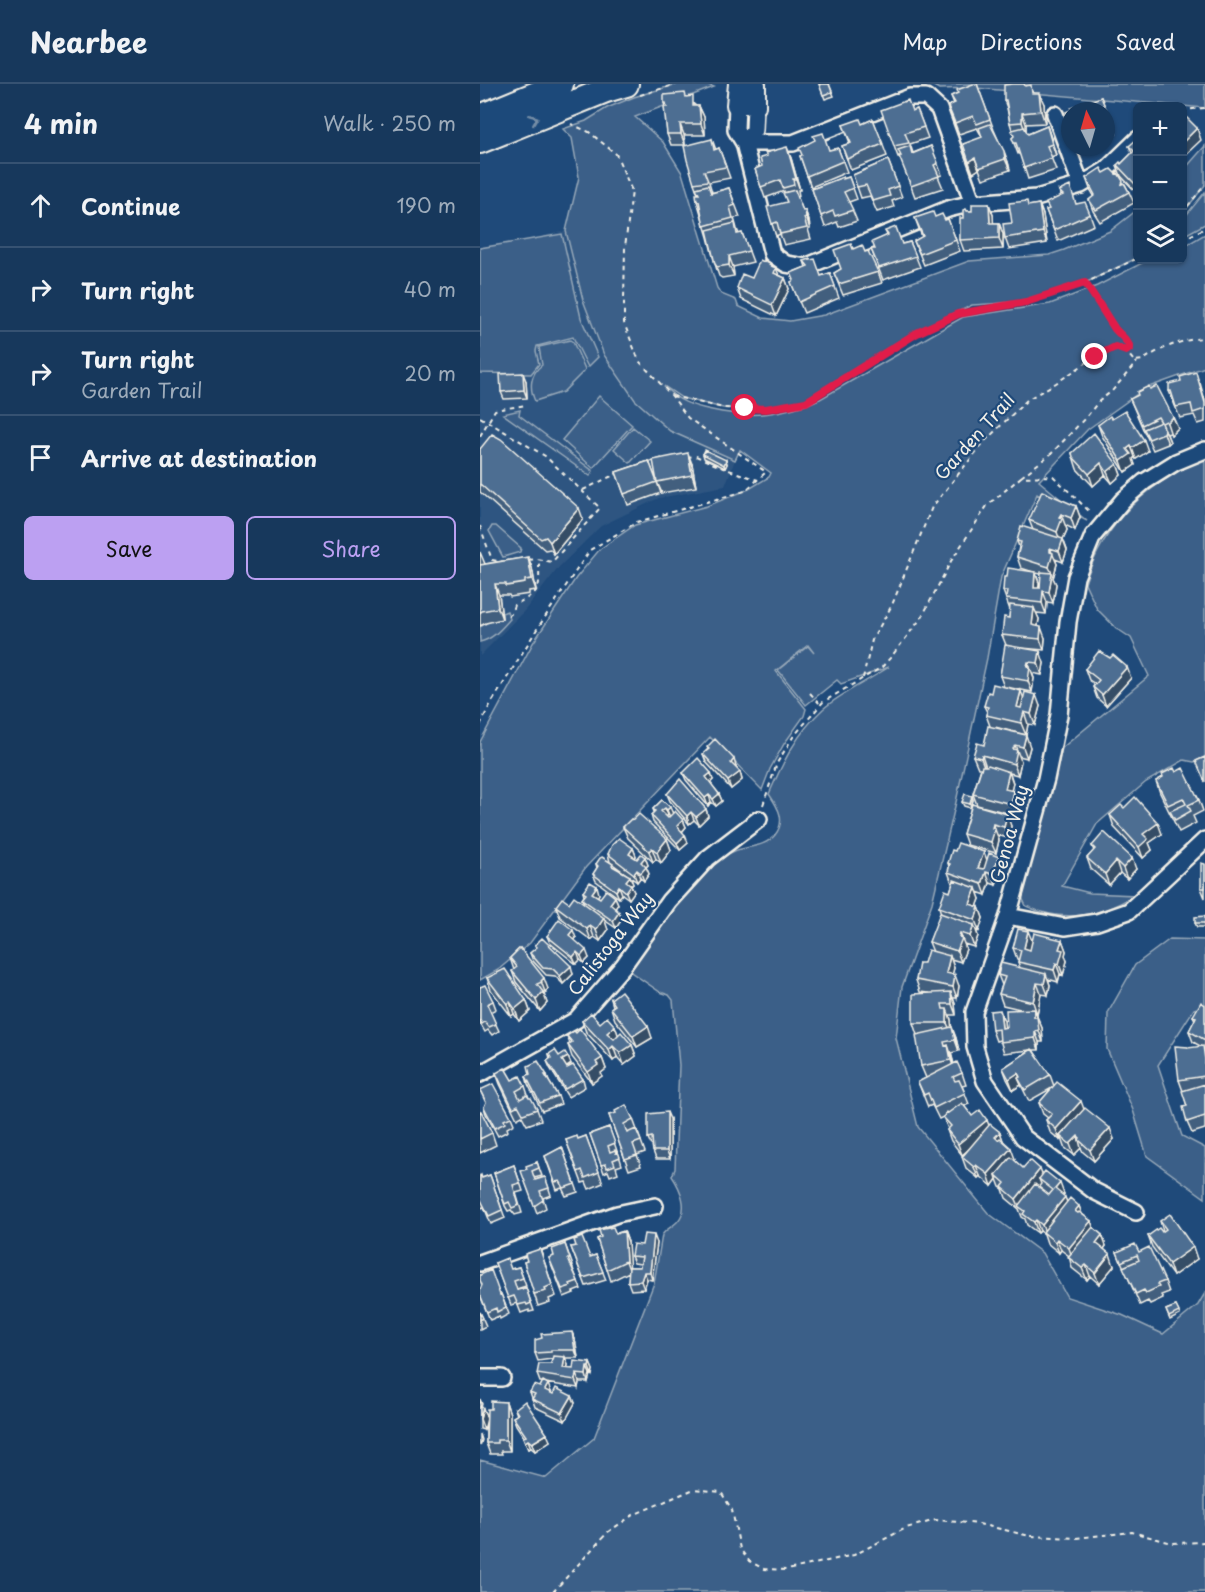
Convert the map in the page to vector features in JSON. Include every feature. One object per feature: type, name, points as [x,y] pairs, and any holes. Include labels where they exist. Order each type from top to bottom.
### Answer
[{"type":"main road","points":[[480,117],[561,84]]},
{"type":"main road","points":[[480,141],[606,90],[630,90]]},
{"type":"street","points":[[739,84],[746,106]]},
{"type":"street","points":[[755,84],[736,130],[744,143],[772,254],[786,264],[805,267],[948,208],[973,203],[1036,198],[1081,185],[1106,171],[1133,143]]},
{"type":"street","points":[[744,143],[793,143],[910,97],[926,97],[939,109],[973,203]]},
{"type":"street","points":[[1055,114],[1081,185]]},
{"type":"street","name":"Genoa Way","points":[[1136,1212],[1094,1191],[1023,1137],[985,1081],[975,1047],[974,1012],[1008,916],[1046,779],[1059,715],[1068,622],[1076,578],[1093,536],[1123,500],[1144,482],[1176,462],[1205,450]]},
{"type":"street","name":"Calistoga Way","points":[[480,1074],[576,1020],[623,966],[669,901],[708,858],[759,819]]},
{"type":"street","points":[[1008,916],[1065,927],[1097,922],[1129,911],[1205,840]]},
{"type":"street","points":[[480,1263],[617,1214],[655,1206]]},
{"type":"street","points":[[480,1378],[502,1378]]},
{"type":"path","points":[[630,90],[677,84]]},
{"type":"path","points":[[1187,110],[1205,108]]},
{"type":"path","points":[[480,723],[537,629],[591,550],[637,522],[745,491],[766,472],[688,418],[672,396],[639,361],[624,323],[623,284],[632,191],[616,154],[589,132],[563,121]]},
{"type":"path","points":[[1184,210],[1205,185]]},
{"type":"path","points":[[1187,237],[1205,228]]},
{"type":"path","points":[[672,396],[723,408],[766,409],[806,402],[917,333],[958,314],[1026,302],[1085,283],[1133,262]]},
{"type":"path","points":[[1085,283],[1121,337],[1129,343],[1130,348],[1126,351],[1134,361],[1143,360],[1173,344],[1205,338]]},
{"type":"path","name":"Garden Trail","points":[[863,678],[872,640],[892,605],[932,507],[985,441],[1028,399],[1115,347],[1126,351]]},
{"type":"path","points":[[765,795],[777,763],[793,737],[821,705],[882,667],[922,617],[951,561],[987,506],[1048,457],[1088,416],[1098,402],[1112,392],[1137,361]]},
{"type":"path","points":[[480,436],[495,410],[526,405]]},
{"type":"path","points":[[480,417],[545,456],[600,508],[552,562],[518,561]]},
{"type":"path","points":[[684,457],[696,456],[758,480]]},
{"type":"path","points":[[640,465],[660,458],[672,457]]},
{"type":"path","points":[[582,491],[620,472]]},
{"type":"path","points":[[1021,477],[1053,476],[1091,513]]},
{"type":"path","points":[[480,526],[492,560],[509,562]]},
{"type":"path","points":[[508,616],[512,614],[514,605],[530,598],[536,591],[540,583],[539,560]]},
{"type":"path","points":[[810,693],[821,705]]},
{"type":"path","points":[[553,1592],[608,1532],[633,1515],[693,1489],[721,1492],[732,1510],[740,1549],[749,1561],[764,1569],[787,1570],[854,1555],[906,1528],[936,1520],[979,1524],[1030,1536],[1076,1538],[1132,1532],[1172,1543],[1205,1542]]},
{"type":"shaded area","points":[[677,84],[706,84],[714,87],[635,117],[663,142],[682,173],[717,288],[721,294],[736,300],[738,306],[763,318],[790,321],[824,315],[969,261],[1049,255],[1110,231],[1133,213],[1133,260],[1085,283],[1026,302],[972,305],[917,333],[806,402],[766,409],[723,408],[682,398],[664,386],[680,399],[698,407],[727,413],[767,414],[806,404],[820,399],[963,317],[1050,304],[1097,286],[1140,264],[1187,264],[1187,245],[1205,234],[1205,367],[1146,388],[1088,429],[1039,481],[1087,521],[1037,494],[1001,577],[987,658],[956,802],[932,903],[902,987],[896,1038],[918,1127],[988,1213],[1042,1253],[1067,1297],[1122,1315],[1163,1334],[1198,1305],[1205,1293],[1205,1592],[480,1592],[480,1460],[546,1478],[594,1438],[654,1283],[662,1235],[677,1222],[683,1211],[681,1192],[672,1176],[675,1169],[679,1065],[673,1000],[669,995],[660,992],[628,970],[670,911],[698,879],[728,854],[757,846],[775,835],[779,829],[780,813],[769,794],[792,748],[814,718],[837,698],[889,667],[841,684],[837,680],[806,705],[778,670],[808,646],[814,653],[808,645],[776,671],[806,709],[804,716],[770,769],[762,790],[710,737],[586,867],[530,943],[498,970],[480,980],[480,742],[533,643],[576,578],[600,549],[635,525],[707,506],[749,489],[769,477],[771,473],[740,450],[735,460],[670,431],[635,400],[604,355],[583,300],[566,231],[579,177],[572,138],[563,129],[586,121],[607,108]]},
{"type":"shaded area","points":[[930,84],[1205,84],[1205,108],[1187,106],[1187,102],[1136,102],[975,88],[939,89]]},
{"type":"shaded area","points":[[1205,146],[1205,185],[1187,208],[1187,166]]},
{"type":"shaded area","points":[[1205,192],[1205,224],[1187,234],[1187,214]]},
{"type":"shaded area","points":[[566,231],[583,300],[604,354],[635,400],[670,431],[735,460],[725,486],[659,498],[601,526],[560,566],[525,610],[480,656],[480,250]]},
{"type":"shaded area","points":[[562,234],[581,318],[598,357],[588,367],[573,337],[537,346],[539,364],[531,374],[480,373],[480,248]]},
{"type":"shaded area","points":[[570,340],[573,342],[584,371],[563,392],[535,401],[532,382],[535,373],[542,365],[539,347]]},
{"type":"shaded area","points":[[599,396],[632,425],[593,468],[562,440]]},
{"type":"shaded area","points":[[520,410],[519,415],[593,471],[590,476],[503,414]]},
{"type":"shaded area","points":[[633,427],[650,441],[630,463],[614,449]]},
{"type":"shaded area","points":[[1205,456],[1205,757],[1194,762],[1184,760],[1146,782],[1097,824],[1062,886],[1090,893],[1134,895],[1095,913],[1081,915],[1053,915],[1026,906],[1021,895],[1062,748],[1149,676],[1131,638],[1116,628],[1097,609],[1085,583],[1094,560],[1104,540],[1131,506],[1165,479]]},
{"type":"shaded area","points":[[492,526],[496,526],[521,548],[520,552],[503,557],[489,531]]},
{"type":"shaded area","points":[[507,611],[510,619],[493,636],[480,642],[480,627],[488,622],[502,619],[502,613]]},
{"type":"shaded area","points":[[1170,939],[1205,940],[1205,1006],[1194,1009],[1158,1065],[1182,1136],[1205,1148],[1205,1198],[1147,1156],[1133,1110],[1107,1049],[1108,1013],[1135,965]]},
{"type":"building","points":[[819,84],[829,84],[832,92],[823,95]]},
{"type":"building","points":[[977,84],[990,119],[977,124],[973,116],[955,123],[948,106],[955,103],[951,96],[958,93],[957,90]]},
{"type":"building","points":[[1004,85],[1031,85],[1032,93],[1039,93],[1041,111],[1022,113],[1022,122],[1010,123],[1006,100],[1004,100]]},
{"type":"building","points":[[685,93],[686,97],[693,96],[693,106],[699,106],[701,124],[680,124],[681,134],[667,134],[664,107],[667,107],[664,103],[664,95]]},
{"type":"building","points":[[1101,97],[1103,102],[1087,102]]},
{"type":"building","points":[[908,100],[912,111],[917,109],[924,127],[905,133],[909,143],[894,146],[881,110]]},
{"type":"building","points":[[1187,118],[1197,128],[1187,138]]},
{"type":"building","points":[[860,119],[862,124],[873,119],[883,144],[847,159],[842,146],[851,143],[843,125]]},
{"type":"building","points":[[990,124],[1004,151],[1005,159],[979,168],[975,158],[969,162],[963,144],[982,137],[979,128]]},
{"type":"building","points":[[1047,126],[1052,144],[1047,146],[1052,158],[1024,168],[1016,143],[1012,138],[1014,136],[1012,130],[1024,127],[1028,134]]},
{"type":"building","points":[[823,133],[829,150],[838,148],[843,161],[807,176],[799,148],[815,140],[813,136]]},
{"type":"building","points":[[712,139],[714,150],[719,148],[726,167],[704,171],[708,181],[694,183],[684,146]]},
{"type":"building","points":[[910,146],[912,154],[931,146],[938,163],[934,165],[939,176],[911,186],[898,150]]},
{"type":"building","points":[[787,147],[796,179],[793,179],[794,185],[783,188],[780,180],[761,187],[755,169],[762,166],[760,158],[767,156],[765,153]]},
{"type":"building","points":[[1133,152],[1133,182],[1117,165],[1120,162],[1121,164]]},
{"type":"building","points":[[888,160],[898,186],[888,190],[890,196],[873,201],[866,185],[857,187],[853,175]]},
{"type":"building","points":[[1101,168],[1104,173],[1111,169],[1116,174],[1118,173],[1123,181],[1122,184],[1124,183],[1129,192],[1096,210],[1089,200],[1095,195],[1086,178]]},
{"type":"building","points":[[843,177],[843,179],[849,177],[853,188],[844,192],[853,210],[835,216],[833,211],[821,216],[812,189]]},
{"type":"building","points":[[708,185],[711,193],[729,188],[735,205],[730,207],[733,218],[704,226],[696,188]]},
{"type":"building","points":[[1070,186],[1076,204],[1085,202],[1090,214],[1054,230],[1046,210],[1049,209],[1046,203],[1063,195],[1059,191]]},
{"type":"building","points":[[795,190],[803,211],[805,210],[806,217],[804,218],[807,228],[780,234],[777,222],[772,224],[767,207],[787,202],[783,193]]},
{"type":"building","points":[[1027,201],[1028,206],[1039,204],[1043,232],[1005,238],[1003,224],[1012,223],[1009,203]]},
{"type":"building","points":[[972,204],[989,204],[990,223],[999,223],[999,238],[960,240],[960,218],[963,218],[963,210],[972,211]]},
{"type":"building","points":[[933,212],[935,217],[942,214],[945,220],[948,219],[956,240],[920,254],[914,241],[923,236],[915,218]]},
{"type":"building","points":[[735,223],[737,234],[742,233],[749,251],[729,256],[729,265],[717,267],[707,230]]},
{"type":"building","points":[[896,227],[902,244],[910,242],[916,256],[879,268],[871,249],[875,249],[872,242],[888,235],[885,231]]},
{"type":"building","points":[[851,244],[853,249],[862,245],[865,252],[868,251],[878,272],[839,284],[834,273],[841,269],[834,250]]},
{"type":"building","points":[[815,259],[821,276],[830,273],[835,286],[799,302],[791,282],[794,280],[791,273],[808,266],[804,261]]},
{"type":"building","points":[[760,260],[770,263],[769,265],[776,268],[774,273],[785,278],[772,305],[737,288],[742,274],[752,278]]},
{"type":"building","points":[[1196,372],[1205,409],[1193,413],[1191,404],[1176,407],[1171,391],[1169,391],[1169,384],[1181,381],[1180,377]]},
{"type":"building","points":[[523,373],[524,390],[501,392],[500,374]]},
{"type":"building","points":[[1149,386],[1150,389],[1157,386],[1173,417],[1167,423],[1166,421],[1162,423],[1164,433],[1149,439],[1144,429],[1161,422],[1158,417],[1142,425],[1130,399],[1138,395],[1137,392]]},
{"type":"building","points":[[1125,411],[1144,440],[1127,449],[1131,454],[1121,461],[1098,425],[1110,416],[1112,419]]},
{"type":"building","points":[[1094,433],[1117,464],[1107,472],[1101,463],[1089,474],[1072,453]]},
{"type":"building","points":[[492,434],[501,439],[579,508],[550,542],[546,537],[541,539],[480,484],[480,449]]},
{"type":"building","points":[[705,450],[726,460],[724,465],[703,454]]},
{"type":"building","points":[[688,453],[692,475],[657,482],[653,460]]},
{"type":"building","points":[[649,461],[657,482],[624,494],[616,472]]},
{"type":"building","points":[[1042,491],[1076,506],[1071,518],[1061,514],[1059,517],[1062,519],[1057,532],[1029,520]]},
{"type":"building","points":[[1021,526],[1063,539],[1059,551],[1050,548],[1050,552],[1053,553],[1049,567],[1017,557],[1021,542],[1017,541]]},
{"type":"building","points":[[528,557],[532,579],[525,580],[525,583],[506,586],[506,584],[495,584],[498,608],[480,613],[480,565]]},
{"type":"building","points":[[1008,568],[1035,572],[1034,588],[1040,588],[1041,572],[1052,573],[1049,592],[1043,591],[1042,603],[1006,599],[1007,591],[1003,591],[1004,577],[1007,577]]},
{"type":"building","points":[[1010,605],[1034,608],[1032,625],[1041,627],[1040,639],[1002,635],[1004,617],[1009,618]]},
{"type":"building","points":[[1005,645],[1040,651],[1038,663],[1028,662],[1027,666],[1030,667],[1028,681],[1000,676]]},
{"type":"building","points":[[1099,651],[1110,658],[1113,655],[1127,667],[1102,695],[1093,687],[1099,680],[1085,669]]},
{"type":"building","points":[[993,684],[1021,691],[1017,707],[1021,708],[1025,692],[1036,695],[1031,714],[1024,712],[1021,723],[986,715],[988,707],[984,706]]},
{"type":"building","points":[[988,726],[1026,735],[1023,747],[1015,745],[1013,749],[1017,750],[1014,764],[982,755],[981,758],[973,756],[977,743],[984,745]]},
{"type":"building","points":[[715,739],[734,759],[731,763],[740,772],[728,781],[703,754]]},
{"type":"building","points":[[1205,757],[1205,782],[1196,761]]},
{"type":"building","points":[[698,758],[711,773],[706,777],[719,794],[713,799],[709,795],[705,798],[683,773]]},
{"type":"building","points":[[988,765],[1009,772],[1005,789],[1014,791],[1011,804],[973,794],[982,766]]},
{"type":"building","points":[[1174,768],[1176,772],[1183,768],[1199,800],[1188,805],[1191,811],[1175,820],[1170,811],[1186,804],[1183,798],[1168,805],[1156,781],[1163,777],[1162,774]]},
{"type":"building","points":[[680,779],[706,809],[696,817],[691,812],[687,816],[667,794]]},
{"type":"building","points":[[965,794],[972,796],[970,804],[962,802]]},
{"type":"building","points":[[1135,797],[1158,823],[1143,834],[1148,839],[1139,847],[1110,815],[1121,805],[1124,808]]},
{"type":"building","points":[[662,800],[670,807],[661,811],[668,818],[675,811],[683,820],[677,826],[685,835],[677,843],[651,815],[655,811],[653,809]]},
{"type":"building","points":[[972,804],[1007,814],[1004,827],[993,824],[992,828],[995,829],[991,842],[963,834]]},
{"type":"building","points":[[639,814],[667,839],[657,852],[652,848],[649,851],[623,827]]},
{"type":"building","points":[[1104,832],[1132,858],[1123,868],[1116,861],[1105,874],[1087,858],[1095,849],[1092,846]]},
{"type":"building","points":[[619,838],[633,848],[629,854],[637,859],[641,854],[645,857],[641,862],[646,867],[641,873],[637,870],[634,874],[608,854],[612,845]]},
{"type":"building","points":[[958,843],[984,852],[978,868],[984,869],[989,853],[999,857],[992,874],[986,872],[982,884],[948,872],[952,850],[955,851]]},
{"type":"building","points":[[602,857],[613,864],[612,866],[630,876],[626,881],[631,885],[626,892],[619,886],[616,891],[593,874],[598,866],[596,864]]},
{"type":"building","points":[[1201,863],[1205,864],[1205,888],[1201,888]]},
{"type":"building","points":[[954,880],[976,888],[970,904],[979,907],[975,920],[939,907],[945,890],[950,892]]},
{"type":"building","points":[[590,882],[597,886],[592,893],[600,898],[606,890],[615,897],[610,904],[619,912],[613,921],[582,899],[586,894],[583,892]]},
{"type":"building","points":[[574,896],[604,918],[596,930],[590,926],[587,929],[556,906],[562,898],[569,903]]},
{"type":"building","points":[[940,913],[974,925],[970,936],[960,933],[959,937],[962,938],[957,951],[929,942]]},
{"type":"building","points":[[1205,916],[1205,923],[1195,923],[1195,917]]},
{"type":"building","points":[[559,919],[573,930],[569,935],[586,950],[581,956],[577,952],[573,957],[547,936]]},
{"type":"building","points":[[1018,929],[1028,931],[1024,948],[1030,950],[1034,933],[1062,940],[1059,949],[1063,950],[1059,964],[1056,963],[1054,970],[1018,962],[1021,950],[1013,948]]},
{"type":"building","points":[[542,938],[571,966],[560,976],[553,969],[543,968],[530,953]]},
{"type":"building","points":[[520,948],[544,978],[537,984],[543,992],[536,1000],[512,971],[517,967],[510,958]]},
{"type":"building","points":[[928,950],[950,956],[946,973],[955,975],[953,987],[916,980],[919,963],[924,963]]},
{"type":"building","points":[[1001,963],[1046,974],[1044,984],[1037,983],[1033,1002],[999,994],[1005,977],[998,975]]},
{"type":"building","points":[[505,969],[526,1000],[515,1009],[510,1002],[507,1004],[487,978]]},
{"type":"building","points":[[485,985],[493,1001],[487,1004],[496,1024],[489,1027],[485,1022],[482,1024],[480,1020],[480,987]]},
{"type":"building","points":[[621,991],[648,1026],[633,1036],[611,1008],[615,1005],[611,999]]},
{"type":"building","points":[[951,992],[952,1004],[942,1004],[943,1009],[947,1009],[947,1023],[913,1023],[913,994]]},
{"type":"building","points":[[1201,1002],[1205,1005],[1205,1040],[1189,1031],[1196,1017],[1193,1016]]},
{"type":"building","points":[[1034,1009],[1034,1017],[1037,1017],[1039,1030],[1035,1031],[1035,1038],[1000,1042],[999,1029],[992,1030],[990,1011],[1000,1010],[1002,1028],[1007,1027],[1006,1010]]},
{"type":"building","points":[[591,1013],[600,1023],[607,1017],[615,1026],[607,1033],[614,1039],[621,1032],[632,1045],[620,1053],[613,1046],[609,1050],[582,1021]]},
{"type":"building","points":[[952,1027],[955,1040],[944,1042],[945,1046],[948,1045],[951,1060],[921,1066],[916,1035]]},
{"type":"building","points":[[580,1029],[602,1058],[596,1062],[598,1065],[588,1072],[568,1045],[572,1042],[567,1036]]},
{"type":"building","points":[[1175,1046],[1188,1048],[1203,1046],[1205,1076],[1179,1080]]},
{"type":"building","points":[[1032,1049],[1050,1075],[1025,1090],[1018,1078],[1020,1077],[1018,1073],[1009,1079],[1003,1068]]},
{"type":"building","points":[[555,1050],[559,1056],[565,1052],[568,1057],[562,1060],[567,1068],[573,1065],[583,1079],[565,1089],[547,1061],[551,1058],[549,1054]]},
{"type":"building","points":[[538,1061],[558,1096],[540,1103],[526,1076],[530,1074],[528,1066]]},
{"type":"building","points":[[957,1062],[962,1073],[953,1077],[955,1081],[959,1080],[965,1093],[934,1108],[928,1093],[924,1095],[918,1082]]},
{"type":"building","points":[[505,1068],[512,1080],[520,1076],[525,1086],[516,1091],[520,1099],[527,1095],[537,1109],[523,1114],[518,1105],[513,1108],[496,1073]]},
{"type":"building","points":[[1057,1082],[1081,1101],[1056,1129],[1046,1120],[1052,1114],[1039,1103]]},
{"type":"building","points":[[493,1084],[511,1117],[495,1128],[484,1107],[486,1102],[480,1090]]},
{"type":"building","points":[[1205,1084],[1205,1116],[1187,1122],[1183,1107],[1187,1106],[1182,1091]]},
{"type":"building","points":[[962,1103],[972,1116],[980,1110],[987,1120],[958,1144],[947,1130],[951,1126],[943,1117]]},
{"type":"building","points":[[626,1105],[633,1119],[624,1124],[627,1133],[636,1129],[641,1141],[633,1144],[637,1155],[625,1159],[609,1115],[616,1113],[615,1111]]},
{"type":"building","points":[[1085,1108],[1110,1128],[1090,1150],[1079,1140],[1078,1136],[1070,1144],[1060,1136]]},
{"type":"building","points":[[480,1111],[492,1133],[480,1139]]},
{"type":"building","points":[[667,1112],[667,1151],[653,1151],[652,1137],[648,1138],[648,1114]]},
{"type":"building","points":[[990,1124],[1000,1132],[995,1137],[998,1140],[1000,1138],[1011,1148],[988,1174],[976,1165],[974,1167],[962,1157]]},
{"type":"building","points":[[609,1127],[615,1143],[608,1146],[610,1152],[615,1150],[620,1157],[613,1160],[615,1165],[607,1168],[606,1164],[601,1165],[590,1134]]},
{"type":"building","points":[[577,1136],[578,1139],[586,1136],[599,1172],[585,1178],[582,1170],[578,1172],[566,1140]]},
{"type":"building","points":[[562,1147],[575,1184],[564,1188],[560,1181],[555,1182],[545,1156]]},
{"type":"building","points":[[1011,1157],[1023,1168],[1030,1160],[1040,1169],[1016,1199],[1002,1187],[1005,1183],[996,1175]]},
{"type":"building","points":[[537,1162],[539,1168],[532,1171],[535,1180],[545,1177],[549,1188],[540,1191],[543,1200],[534,1206],[521,1171],[527,1169],[526,1166]]},
{"type":"building","points":[[514,1165],[520,1183],[513,1185],[519,1205],[512,1208],[509,1202],[505,1204],[494,1173]]},
{"type":"building","points":[[1045,1171],[1060,1183],[1055,1189],[1065,1197],[1042,1225],[1023,1214],[1025,1211],[1018,1206],[1035,1184],[1049,1195],[1053,1190],[1039,1179]]},
{"type":"building","points":[[481,1175],[482,1178],[490,1175],[502,1210],[489,1216],[480,1200]]},
{"type":"building","points":[[1070,1198],[1079,1206],[1075,1211],[1091,1221],[1069,1248],[1057,1239],[1055,1242],[1043,1232]]},
{"type":"building","points":[[1170,1214],[1193,1247],[1169,1264],[1148,1236],[1159,1228],[1162,1232],[1166,1229],[1160,1221]]},
{"type":"building","points":[[613,1227],[616,1234],[624,1231],[626,1261],[607,1270],[597,1239],[601,1237],[599,1230]]},
{"type":"building","points":[[1093,1227],[1102,1235],[1096,1243],[1110,1254],[1095,1273],[1086,1265],[1082,1268],[1068,1257]]},
{"type":"building","points":[[644,1234],[654,1235],[650,1272],[644,1272],[641,1281],[628,1282],[629,1267],[640,1267],[642,1257],[631,1256],[633,1244],[642,1245]]},
{"type":"building","points":[[582,1237],[590,1257],[596,1255],[603,1272],[583,1278],[571,1247],[576,1246],[574,1240]]},
{"type":"building","points":[[565,1244],[570,1259],[568,1259],[578,1281],[562,1289],[549,1258],[554,1256],[552,1249]]},
{"type":"building","points":[[1135,1244],[1139,1252],[1149,1247],[1165,1281],[1157,1284],[1159,1287],[1146,1293],[1144,1290],[1136,1294],[1123,1267],[1139,1260],[1137,1255],[1121,1262],[1117,1252]]},
{"type":"building","points":[[540,1249],[552,1285],[545,1288],[546,1291],[534,1294],[524,1262],[527,1261],[525,1254]]},
{"type":"building","points":[[507,1258],[511,1269],[519,1267],[523,1278],[514,1281],[517,1290],[526,1288],[531,1303],[527,1305],[526,1303],[518,1305],[514,1296],[508,1298],[495,1263]]},
{"type":"building","points":[[491,1270],[506,1307],[497,1312],[496,1308],[487,1312],[480,1294],[482,1285],[480,1275]]},
{"type":"building","points":[[1176,1306],[1179,1312],[1169,1317],[1166,1310]]},
{"type":"building","points":[[572,1332],[575,1350],[535,1353],[535,1340],[542,1338],[541,1334]]},
{"type":"building","points":[[553,1356],[565,1357],[563,1368],[573,1369],[574,1361],[590,1363],[586,1375],[576,1374],[575,1380],[537,1374],[539,1364],[551,1364]]},
{"type":"building","points":[[543,1381],[548,1384],[545,1390],[553,1394],[556,1388],[572,1396],[562,1413],[532,1399],[535,1394],[530,1392],[534,1385],[540,1387]]},
{"type":"building","points":[[491,1401],[506,1402],[506,1440],[497,1440],[497,1443],[486,1443],[487,1409],[491,1409]]},
{"type":"building","points":[[525,1401],[547,1434],[532,1443],[528,1440],[525,1442],[523,1437],[526,1436],[513,1417],[518,1414],[515,1409]]},
{"type":"route","points":[[745,408],[766,409],[806,402],[917,333],[958,314],[1026,302],[1085,283],[1121,337],[1129,343],[1130,348],[1126,351],[1115,347],[1095,357]]}]
